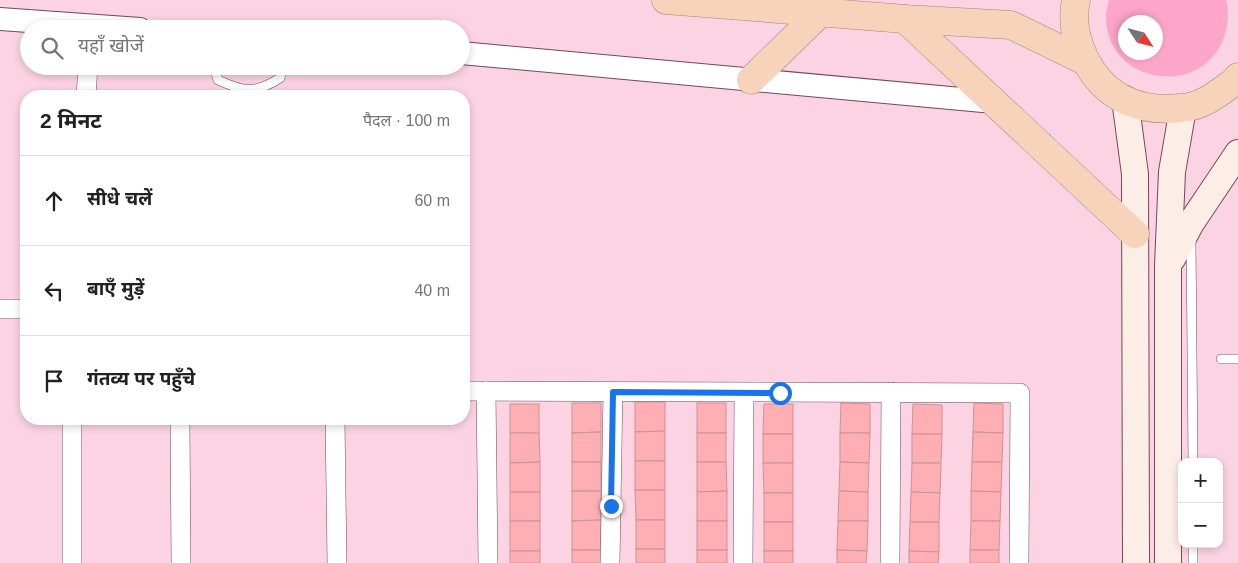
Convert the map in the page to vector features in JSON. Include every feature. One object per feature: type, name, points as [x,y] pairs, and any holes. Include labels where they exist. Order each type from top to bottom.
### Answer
[{"type":"highway","points":[[666,0],[905,19],[1011,25],[1085,61]]},
{"type":"highway","points":[[1076,0],[1074,10],[1076,36],[1085,61],[1103,83],[1125,100],[1153,109],[1183,108],[1212,99],[1238,77]]},
{"type":"highway","points":[[751,80],[821,12]]},
{"type":"highway","points":[[905,19],[1135,234]]},
{"type":"main road","points":[[1125,100],[1135,174],[1136,563]]},
{"type":"main road","points":[[1168,563],[1168,265],[1172,172],[1183,108]]},
{"type":"main road","points":[[1168,265],[1191,223],[1238,154]]},
{"type":"street","points":[[0,19],[20,21]]},
{"type":"street","points":[[470,54],[994,102]]},
{"type":"street","points":[[86,90],[87,75]]},
{"type":"street","points":[[0,309],[20,309]]},
{"type":"street","points":[[470,391],[1020,393],[1019,563]]},
{"type":"street","points":[[486,391],[488,563]]},
{"type":"street","points":[[610,563],[613,392]]},
{"type":"street","points":[[890,563],[891,392]]},
{"type":"street","points":[[743,563],[744,393]]},
{"type":"street","points":[[72,425],[72,563]]},
{"type":"street","points":[[180,425],[181,563]]},
{"type":"street","points":[[336,425],[338,563]]},
{"type":"lane","points":[[217,75],[218,80],[232,87],[257,90],[266,87],[280,78],[281,75]]},
{"type":"lane","points":[[1191,223],[1193,458]]},
{"type":"lane","points":[[1221,359],[1238,359]]},
{"type":"lane","points":[[1193,548],[1193,563]]},
{"type":"shaded area","points":[[1109,0],[1226,0],[1228,14],[1224,37],[1212,57],[1196,70],[1176,76],[1156,76],[1136,69],[1125,60],[1163,60],[1163,15],[1118,15],[1118,52],[1110,38],[1106,15]]},
{"type":"building","points":[[635,402],[665,402],[665,431],[635,432]]},
{"type":"building","points":[[572,403],[601,403],[601,432],[572,433]]},
{"type":"building","points":[[697,403],[726,403],[726,433],[697,433]]},
{"type":"building","points":[[841,403],[870,404],[870,433],[840,433]]},
{"type":"building","points":[[974,403],[1003,404],[1003,433],[973,432]]},
{"type":"building","points":[[510,404],[539,404],[539,433],[510,433]]},
{"type":"building","points":[[764,404],[793,404],[793,434],[763,434]]},
{"type":"building","points":[[913,404],[942,405],[942,434],[912,434]]},
{"type":"building","points":[[665,431],[665,461],[635,461],[635,432]]},
{"type":"building","points":[[601,432],[601,462],[572,462],[572,433]]},
{"type":"building","points":[[973,432],[1003,433],[1002,462],[972,462]]},
{"type":"building","points":[[510,433],[539,433],[540,462],[510,463]]},
{"type":"building","points":[[697,433],[726,433],[726,462],[697,462]]},
{"type":"building","points":[[840,433],[870,433],[869,463],[840,462]]},
{"type":"building","points":[[763,434],[793,434],[793,463],[763,463]]},
{"type":"building","points":[[912,434],[942,434],[941,463],[912,463]]},
{"type":"building","points":[[635,461],[665,461],[665,490],[635,490]]},
{"type":"building","points":[[540,462],[540,492],[510,492],[510,463]]},
{"type":"building","points":[[572,462],[601,462],[601,491],[572,491]]},
{"type":"building","points":[[697,462],[726,462],[727,491],[697,492]]},
{"type":"building","points":[[840,462],[869,463],[868,492],[839,491]]},
{"type":"building","points":[[972,462],[1002,462],[1001,492],[971,491]]},
{"type":"building","points":[[763,463],[793,463],[793,493],[764,493]]},
{"type":"building","points":[[912,463],[941,463],[940,493],[911,492]]},
{"type":"building","points":[[635,490],[665,490],[665,520],[636,520]]},
{"type":"building","points":[[572,491],[601,491],[601,520],[572,521]]},
{"type":"building","points":[[727,491],[727,521],[697,521],[697,492]]},
{"type":"building","points":[[839,491],[868,492],[868,521],[838,521]]},
{"type":"building","points":[[971,491],[1001,492],[1000,521],[971,521]]},
{"type":"building","points":[[510,492],[540,492],[540,521],[510,521]]},
{"type":"building","points":[[911,492],[940,493],[939,522],[910,522]]},
{"type":"building","points":[[764,493],[793,493],[793,522],[764,522]]},
{"type":"building","points":[[601,520],[601,550],[572,550],[572,521]]},
{"type":"building","points":[[636,520],[665,520],[665,549],[636,549]]},
{"type":"building","points":[[510,521],[540,521],[540,551],[510,551]]},
{"type":"building","points":[[697,521],[727,521],[727,550],[697,550]]},
{"type":"building","points":[[838,521],[868,521],[867,551],[837,550]]},
{"type":"building","points":[[971,521],[1000,521],[999,550],[970,550]]},
{"type":"building","points":[[764,522],[793,522],[793,551],[764,551]]},
{"type":"building","points":[[910,522],[939,522],[939,552],[909,551]]},
{"type":"building","points":[[636,549],[665,549],[665,563],[636,563]]},
{"type":"building","points":[[572,550],[601,550],[601,563],[572,563]]},
{"type":"building","points":[[697,550],[727,550],[727,563],[697,563]]},
{"type":"building","points":[[837,550],[867,551],[866,563],[837,563]]},
{"type":"building","points":[[970,550],[999,550],[999,563],[970,563]]},
{"type":"building","points":[[510,551],[540,551],[540,563],[510,563]]},
{"type":"building","points":[[764,551],[793,551],[793,563],[764,563]]},
{"type":"building","points":[[909,551],[939,552],[938,563],[909,563]]},
{"type":"route","points":[[611,506],[613,392],[780,393]]}]
